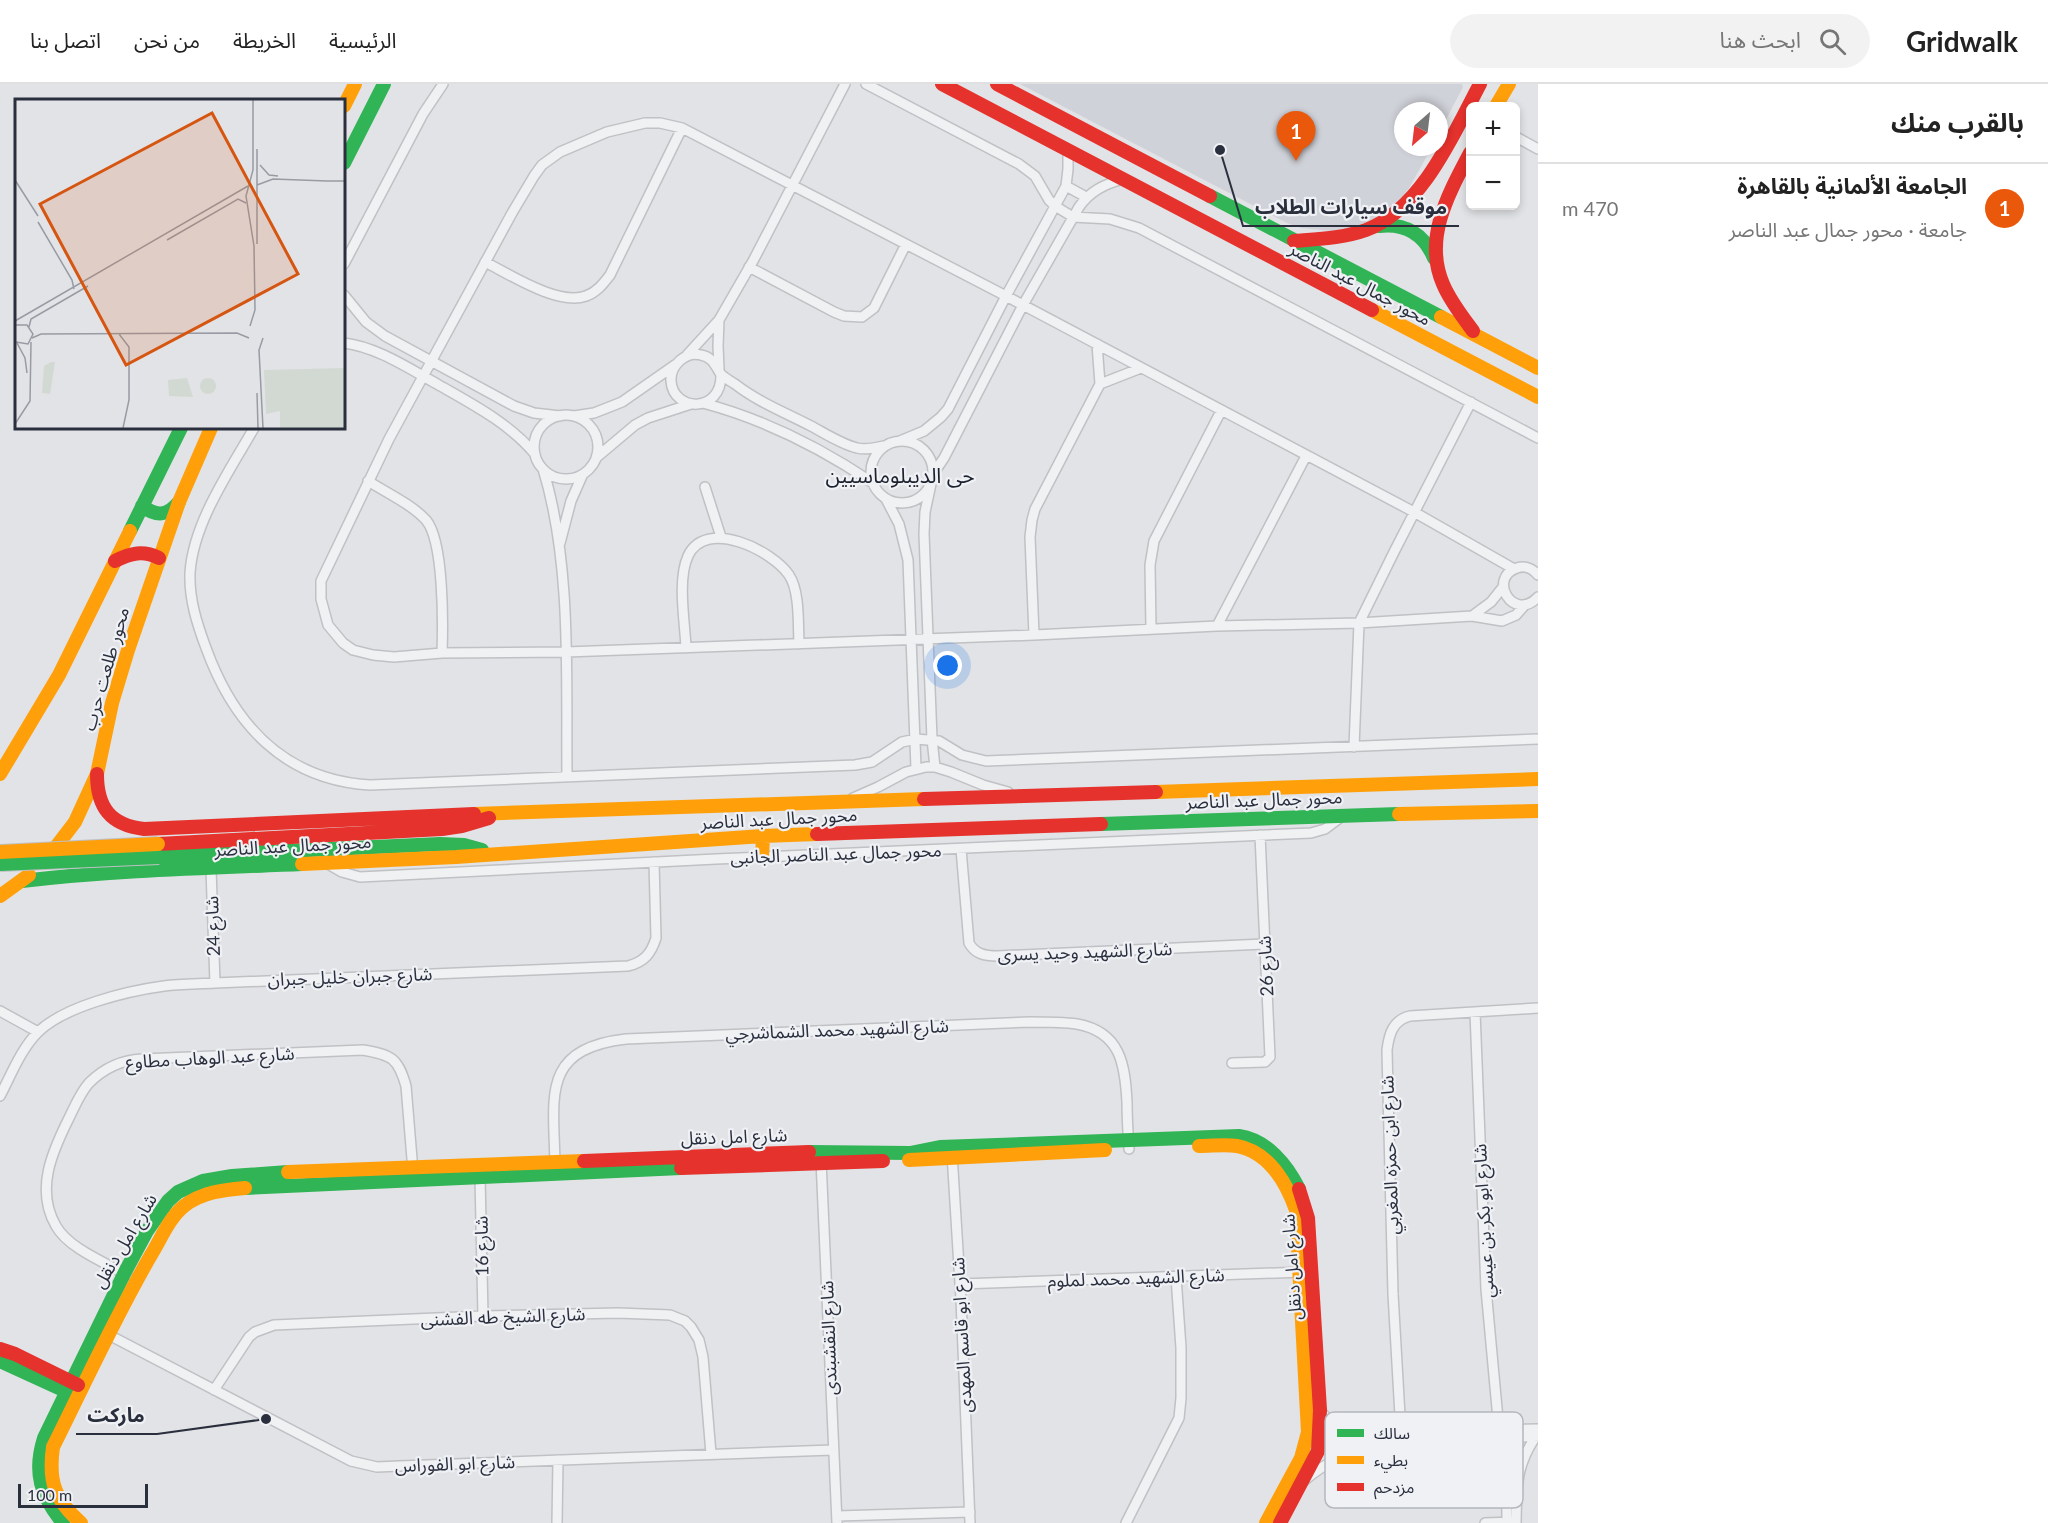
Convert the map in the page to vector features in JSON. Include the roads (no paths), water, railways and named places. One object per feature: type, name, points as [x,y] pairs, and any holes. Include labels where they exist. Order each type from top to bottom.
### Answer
[{"type":"main road","points":[[345,104],[355,84]]},
{"type":"main road","points":[[345,161],[384,84]]},
{"type":"main road","name":"محور جمال عبد الناصر","points":[[942,84],[1538,397]]},
{"type":"main road","name":"محور جمال عبد الناصر","points":[[997,84],[1538,368]]},
{"type":"main road","points":[[1473,102],[1480,84]]},
{"type":"main road","points":[[1498,102],[1509,84]]},
{"type":"main road","points":[[1374,226],[1398,212],[1413,197],[1466,119]]},
{"type":"main road","points":[[1435,263],[1435,238],[1440,214],[1468,156]]},
{"type":"main road","points":[[1183,211],[1195,188]]},
{"type":"main road","points":[[1294,241],[1341,235],[1374,226],[1394,225],[1413,231],[1424,239],[1431,250],[1442,287],[1453,306],[1476,335]]},
{"type":"main road","name":"محور طلعت حرب","points":[[2,770],[59,675],[180,429]]},
{"type":"main road","name":"محور طلعت حرب","points":[[0,896],[42,863],[70,829],[87,798],[97,774],[118,679],[179,502],[210,429]]},
{"type":"main road","points":[[142,506],[151,514],[162,516],[172,511],[179,502]]},
{"type":"main road","points":[[115,561],[136,551],[146,552],[159,558]]},
{"type":"main road","points":[[97,774],[99,797],[102,804],[112,817],[124,825],[116,835],[112,848],[113,861],[119,873]]},
{"type":"main road","name":"محور جمال عبد الناصر","points":[[124,825],[144,829],[500,813],[1538,779]]},
{"type":"main road","name":"محور جمال عبد الناصر","points":[[22,881],[119,873],[493,854],[763,836],[1343,815],[1538,812]]},
{"type":"main road","points":[[0,864],[452,828],[472,824],[500,813]]},
{"type":"main road","points":[[762,857],[763,836]]},
{"type":"main road","points":[[0,852],[446,844],[474,847],[493,854]]},
{"type":"main road","name":"شارع امل دنقل","points":[[81,1523],[58,1497],[50,1473],[53,1447],[74,1389],[131,1277],[172,1219],[178,1211],[201,1196],[214,1191],[413,1174],[1129,1145],[1236,1136],[1263,1145],[1288,1171],[1304,1198],[1308,1218],[1306,1272],[1308,1432],[1301,1458],[1266,1523]]},
{"type":"main road","name":"شارع امل دنقل","points":[[413,1174],[480,1177],[555,1167]]},
{"type":"main road","name":"شارع امل دنقل","points":[[1280,1523],[1318,1451],[1321,1423],[1306,1272]]},
{"type":"main road","name":"شارع امل دنقل","points":[[63,1523],[54,1512],[44,1492],[39,1472],[38,1462],[44,1440],[109,1335],[131,1277]]},
{"type":"main road","points":[[0,1349],[15,1354],[74,1389]]},
{"type":"main road","points":[[0,1360],[74,1389]]},
{"type":"street","points":[[345,262],[423,114],[443,84]]},
{"type":"street","points":[[345,296],[375,330],[525,410],[573,416],[594,413],[622,402],[686,357],[719,320],[750,267],[845,84]]},
{"type":"street","points":[[866,84],[1019,164],[1035,176],[1055,206],[1073,217],[1110,219],[1139,228],[1538,438]]},
{"type":"street","points":[[1514,569],[1414,512],[1006,296],[682,128],[660,123],[636,124],[584,141],[542,165],[523,194],[431,360],[368,481],[321,581],[321,599],[328,625],[343,643],[353,650],[394,657],[442,653],[566,652],[1217,626],[1359,623],[1472,616],[1502,621],[1516,615],[1524,606],[1532,603],[1538,597]]},
{"type":"street","points":[[485,262],[557,296],[576,298],[595,292],[610,275],[682,128]]},
{"type":"street","points":[[1520,140],[1538,149]]},
{"type":"street","points":[[686,357],[701,355],[715,363],[720,371],[748,394],[845,444],[866,449],[884,446],[924,431],[942,417],[948,409],[1066,186],[1068,151]]},
{"type":"street","points":[[933,474],[944,458],[1023,305],[1073,217],[1086,197],[1102,187],[1123,180]]},
{"type":"street","points":[[1066,186],[1086,197]]},
{"type":"street","points":[[750,267],[834,312],[861,318],[874,308],[906,244]]},
{"type":"street","points":[[560,546],[571,501],[582,476],[611,443],[648,418],[691,404],[703,403],[712,399],[718,392],[721,383],[718,346],[719,320]]},
{"type":"street","points":[[345,343],[378,353],[490,415],[521,438],[535,454],[543,470],[560,546],[566,652],[567,775]]},
{"type":"street","points":[[1034,635],[1030,537],[1032,520],[1035,508],[1100,384],[1096,344]]},
{"type":"street","points":[[675,365],[671,381],[673,389],[677,396],[691,404]]},
{"type":"street","points":[[1100,384],[1142,368]]},
{"type":"street","points":[[1354,747],[1359,623],[1471,402]]},
{"type":"street","points":[[703,403],[766,425],[835,459],[873,483]]},
{"type":"street","points":[[1150,629],[1150,565],[1154,540],[1221,411]]},
{"type":"street","points":[[535,454],[537,434],[550,420],[560,416]]},
{"type":"street","points":[[573,416],[581,419],[594,431],[598,448],[597,457]]},
{"type":"street","points":[[253,429],[197,537],[190,572],[191,595],[196,619],[211,662],[234,707],[255,732],[293,763],[311,773],[350,783],[370,785],[567,775],[855,765],[872,762],[902,742],[916,739],[932,739],[962,755],[986,761],[1537,740]]},
{"type":"street","points":[[900,441],[920,446],[932,464],[933,474],[924,522],[935,767]]},
{"type":"street","points":[[884,446],[877,453],[870,473],[878,492],[886,499],[896,503],[917,500],[931,484]]},
{"type":"street","points":[[1217,626],[1306,456]]},
{"type":"street","points":[[543,470],[555,477],[566,479],[582,476]]},
{"type":"street","points":[[368,481],[411,508],[426,521],[431,529],[438,553],[442,653]]},
{"type":"street","points":[[705,487],[722,537]]},
{"type":"street","points":[[886,499],[899,524],[906,548],[912,639],[916,768]]},
{"type":"street","points":[[686,648],[683,587],[686,562],[689,554],[701,541],[712,537],[722,537],[747,545],[776,561],[789,575],[796,595],[800,644]]},
{"type":"street","points":[[1529,568],[1538,561]]},
{"type":"street","points":[[1524,606],[1510,601],[1505,595],[1504,580],[1514,569],[1521,567],[1529,568],[1538,575]]},
{"type":"street","points":[[1472,616],[1491,602],[1503,587]]},
{"type":"street","points":[[844,802],[916,768],[935,767],[983,785],[1022,796]]},
{"type":"street","name":"محور جمال عبد الناصر الجانبى","points":[[326,863],[342,872],[360,877],[1260,835],[1318,832],[1343,815]]},
{"type":"street","name":"شارع 26","points":[[1232,1063],[1261,1063],[1269,1060],[1270,1057],[1260,835]]},
{"type":"street","name":"شارع الشهيد وحيد يسرى","points":[[962,849],[969,943],[972,949],[982,954],[997,956],[1264,944]]},
{"type":"street","name":"شارع جبران خليل جبران","points":[[0,1096],[21,1056],[38,1032],[73,1011],[126,994],[165,986],[628,966],[638,963],[653,949],[656,938],[654,862]]},
{"type":"street","name":"شارع 24","points":[[211,868],[215,983]]},
{"type":"street","name":"شارع ابن حمزه المغربي","points":[[1400,1412],[1393,1294],[1388,1037],[1394,1025],[1404,1018],[1538,1008]]},
{"type":"street","points":[[0,1011],[38,1032]]},
{"type":"street","name":"شارع ابو بكر بن عيسي","points":[[1475,1012],[1486,1289],[1497,1412]]},
{"type":"street","name":"شارع الشهيد محمد الشماشرجي","points":[[555,1167],[555,1092],[558,1078],[568,1061],[590,1047],[626,1039],[1019,1022],[1076,1024],[1096,1031],[1111,1041],[1120,1055],[1124,1071],[1129,1145]]},
{"type":"street","name":"شارع عبد الوهاب مطاوع","points":[[131,1277],[75,1245],[61,1234],[49,1211],[46,1197],[46,1174],[49,1161],[82,1092],[100,1074],[122,1062],[142,1059],[363,1050],[384,1054],[396,1063],[403,1074],[406,1086],[413,1174]]},
{"type":"street","name":"شارع ابو قاسم المهدى","points":[[952,1153],[970,1523]]},
{"type":"street","name":"شارع النقشبندى","points":[[821,1158],[837,1519]]},
{"type":"street","name":"شارع 16","points":[[480,1177],[483,1316]]},
{"type":"street","name":"شارع الشهيد محمد لملوم","points":[[960,1284],[1306,1272]]},
{"type":"street","points":[[1126,1523],[1179,1418],[1181,1348],[1176,1277]]},
{"type":"street","name":"شارع الشيخ طه الفشنى","points":[[214,1390],[249,1337],[255,1332],[274,1325],[483,1316],[659,1314],[685,1321],[696,1333],[701,1349],[711,1454]]},
{"type":"street","name":"شارع ابو الفوراس","points":[[109,1335],[351,1461],[364,1465],[399,1467],[833,1450]]},
{"type":"street","points":[[1320,1410],[1325,1416]]},
{"type":"street","points":[[1523,1458],[1537,1434]]},
{"type":"street","points":[[558,1460],[558,1523]]},
{"type":"street","points":[[1301,1484],[1325,1465]]},
{"type":"street","points":[[837,1519],[970,1512]]},
{"type":"street","points":[[1485,1523],[1512,1522]]},
{"type":"place","name":"موقف سيارات الطلاب","points":[[1220,150]]},
{"type":"place","name":"الجامعة الألمانية بالقاهرة","points":[[1296,161]]},
{"type":"place","name":"ماركت","points":[[266,1419]]},
{"type":"district","name":"حى الديبلوماسيين","points":[[900,476]]}]
